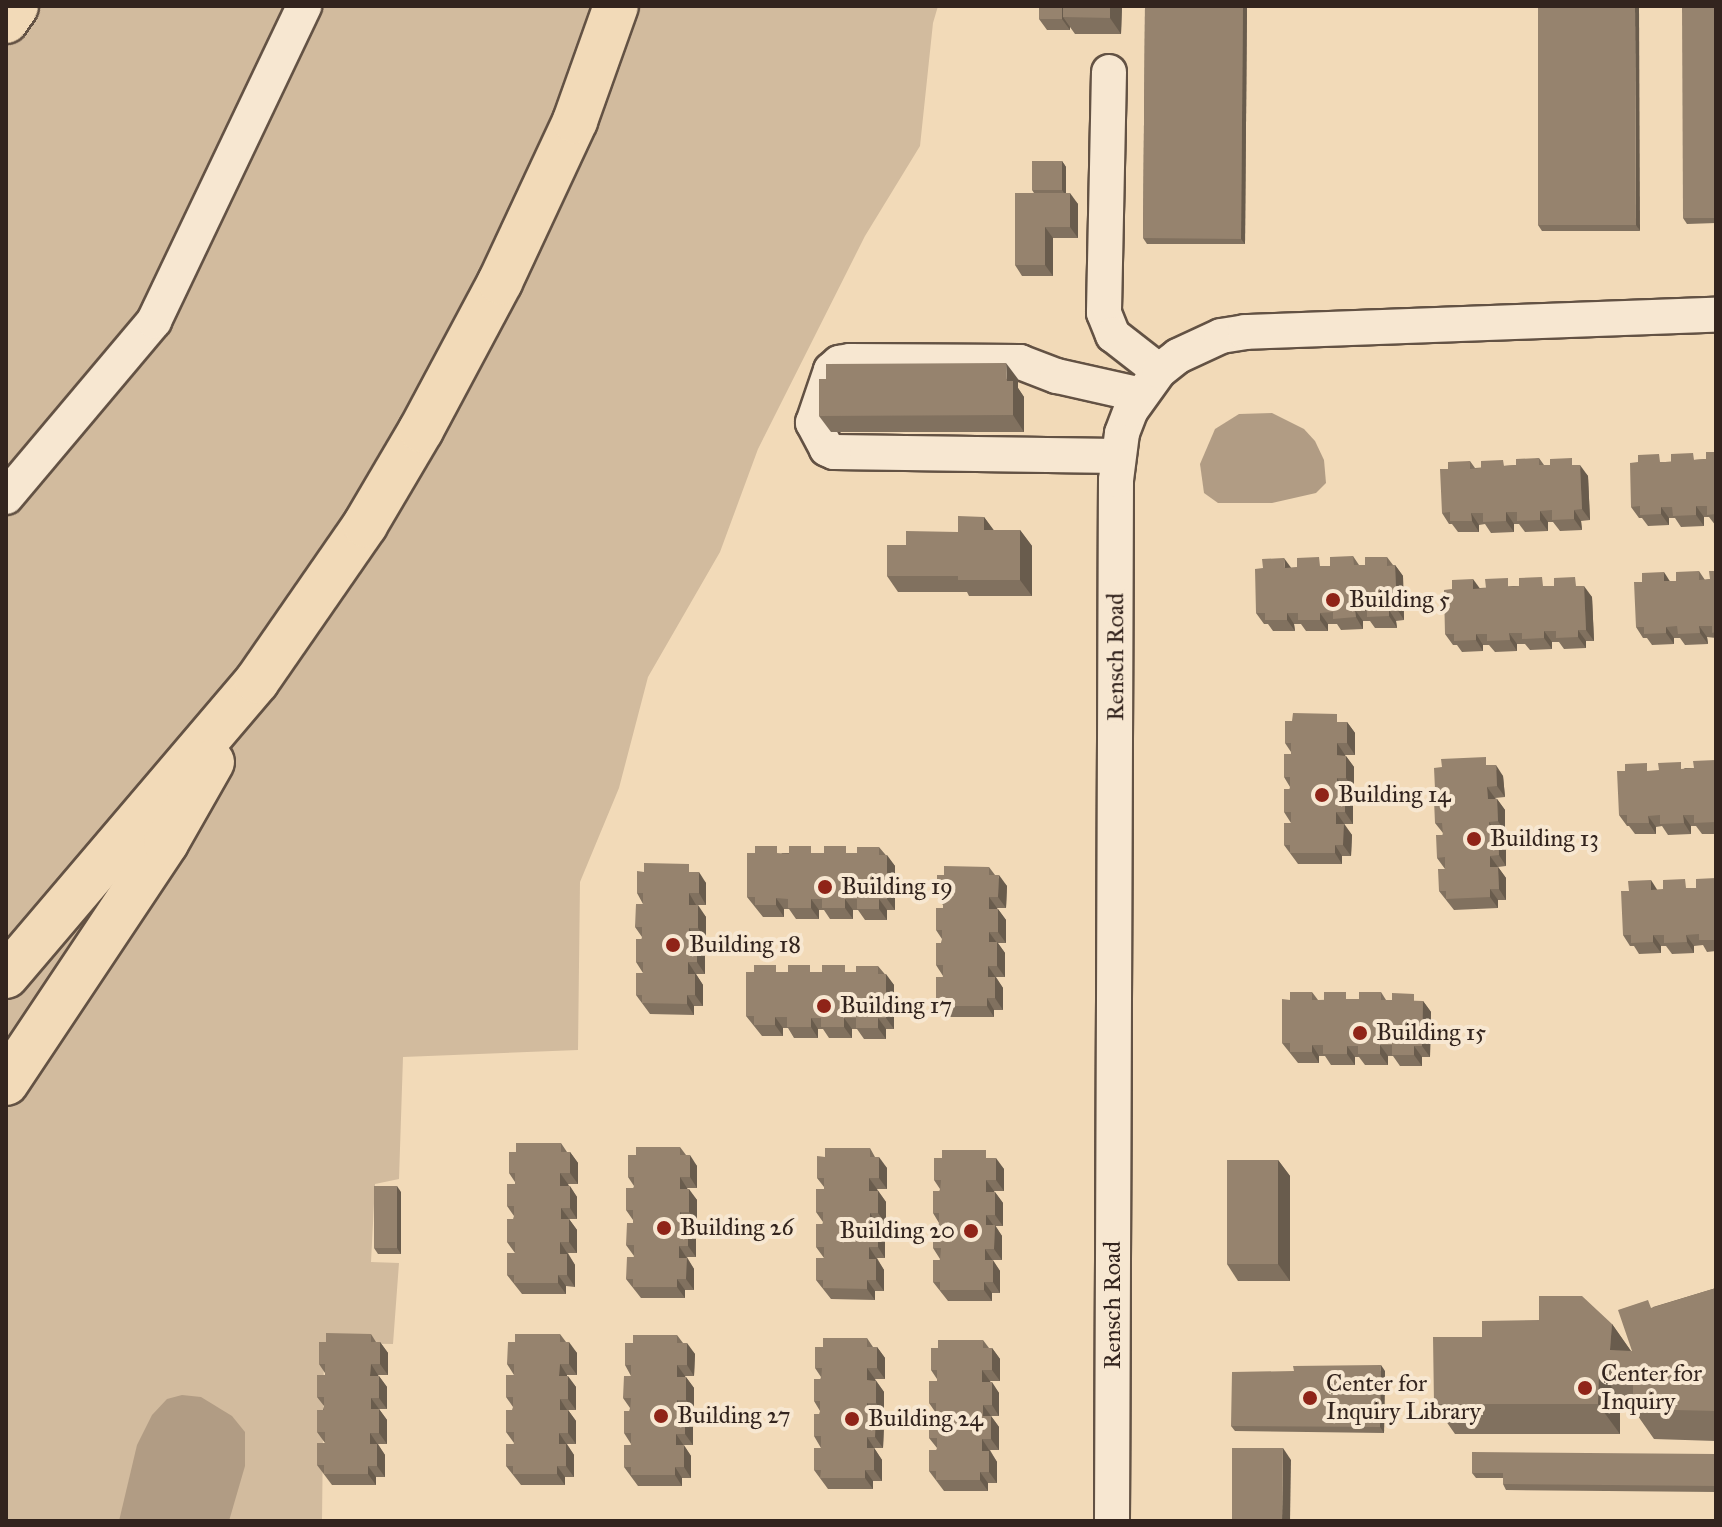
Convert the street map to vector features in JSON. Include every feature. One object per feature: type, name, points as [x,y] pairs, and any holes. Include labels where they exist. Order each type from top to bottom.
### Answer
[{"type":"highway","points":[[6,21],[16,6]]},
{"type":"highway","points":[[6,1083],[166,843],[257,681],[365,525],[476,330],[575,121],[616,6]]},
{"type":"highway","points":[[6,976],[257,681]]},
{"type":"street","points":[[6,497],[154,321],[304,6]]},
{"type":"street","points":[[1109,72],[1104,313],[1113,335],[1150,383]]},
{"type":"street","points":[[1118,456],[834,452],[827,449],[813,423],[831,370],[839,363],[850,361],[1020,362],[1057,376],[1150,383],[1199,345],[1245,332],[1716,315]]},
{"type":"street","name":"Rensch Road","points":[[1112,1521],[1118,456],[1122,433],[1150,383]]},
{"type":"shaded area","points":[[6,6],[938,6],[933,23],[920,146],[865,236],[758,449],[720,552],[648,677],[619,788],[580,882],[578,1050],[403,1057],[399,1179],[375,1184],[371,1262],[399,1263],[393,1344],[324,1343],[322,1521],[6,1521]]},
{"type":"shaded area","points":[[1272,413],[1304,429],[1315,441],[1324,460],[1326,483],[1316,493],[1272,503],[1218,503],[1204,493],[1200,464],[1215,429],[1239,414]]},
{"type":"shaded area","points":[[182,1395],[201,1397],[232,1416],[245,1432],[245,1466],[229,1521],[119,1521],[137,1445],[152,1415],[167,1399]]},
{"type":"building","points":[[1039,6],[1062,6],[1062,19],[1039,19]]},
{"type":"building","points":[[1063,6],[1110,6],[1110,18],[1063,17]]},
{"type":"building","points":[[1145,6],[1243,6],[1241,239],[1143,238]]},
{"type":"building","points":[[1538,6],[1635,6],[1636,225],[1538,225]]},
{"type":"building","points":[[1682,6],[1716,6],[1716,218],[1683,218]]},
{"type":"building","points":[[1032,161],[1062,161],[1062,190],[1032,190]]},
{"type":"building","points":[[1015,193],[1070,193],[1070,227],[1045,227],[1045,265],[1015,265]]},
{"type":"building","points":[[1006,363],[1007,381],[1013,381],[1013,415],[819,416],[819,379],[826,379],[826,364]]},
{"type":"building","points":[[1706,452],[1716,452],[1716,514],[1707,515],[1707,506],[1696,506],[1696,515],[1673,516],[1672,507],[1661,507],[1661,514],[1640,515],[1640,506],[1631,507],[1630,463],[1638,462],[1638,455],[1659,454],[1660,462],[1671,462],[1671,454],[1693,453],[1694,460],[1706,459]]},
{"type":"building","points":[[1539,458],[1539,465],[1550,465],[1550,459],[1572,458],[1572,465],[1580,465],[1582,509],[1574,510],[1574,519],[1552,520],[1552,510],[1540,511],[1540,520],[1517,521],[1517,512],[1506,512],[1506,521],[1483,522],[1483,513],[1471,513],[1472,521],[1450,521],[1450,512],[1442,513],[1440,469],[1448,469],[1448,462],[1470,461],[1470,469],[1481,468],[1481,461],[1503,460],[1504,466],[1516,465],[1516,459]]},
{"type":"building","points":[[958,516],[984,517],[984,530],[1020,530],[1020,580],[887,576],[887,545],[906,545],[906,531],[958,532]]},
{"type":"building","name":"Building 5","points":[[1353,556],[1354,565],[1365,565],[1365,557],[1387,557],[1387,566],[1395,565],[1397,609],[1389,610],[1389,616],[1367,617],[1367,610],[1355,610],[1356,617],[1333,619],[1333,612],[1320,613],[1320,620],[1298,620],[1298,613],[1287,613],[1287,620],[1265,620],[1265,613],[1256,613],[1255,569],[1263,568],[1262,559],[1284,558],[1285,568],[1297,567],[1297,558],[1319,557],[1320,566],[1330,566],[1330,557]]},
{"type":"building","points":[[1699,571],[1699,580],[1710,579],[1709,571],[1716,571],[1716,632],[1712,633],[1712,626],[1699,626],[1700,633],[1678,634],[1677,626],[1666,627],[1666,633],[1644,634],[1644,627],[1636,627],[1634,582],[1642,582],[1642,573],[1664,572],[1664,581],[1676,581],[1676,572]]},
{"type":"building","points":[[1542,577],[1543,586],[1554,586],[1554,578],[1575,577],[1576,586],[1584,586],[1586,630],[1578,630],[1578,637],[1556,638],[1556,631],[1544,631],[1544,638],[1522,639],[1522,633],[1509,633],[1510,640],[1487,641],[1487,634],[1476,634],[1476,640],[1454,641],[1454,634],[1445,634],[1444,590],[1452,589],[1452,580],[1473,579],[1473,589],[1486,588],[1485,579],[1508,578],[1508,587],[1519,586],[1519,578]]},
{"type":"building","name":"Building 14","points":[[1293,713],[1337,714],[1337,722],[1347,722],[1347,743],[1337,743],[1337,755],[1346,756],[1346,778],[1337,778],[1337,789],[1345,789],[1345,812],[1336,812],[1336,824],[1344,824],[1343,845],[1335,845],[1335,853],[1290,853],[1290,845],[1284,845],[1284,823],[1291,823],[1291,812],[1284,812],[1284,789],[1290,789],[1290,777],[1284,777],[1284,754],[1291,754],[1291,743],[1285,743],[1285,721],[1292,721]]},
{"type":"building","name":"Building 13","points":[[1486,757],[1486,765],[1496,765],[1497,786],[1487,787],[1488,799],[1497,799],[1498,821],[1489,822],[1490,832],[1498,832],[1499,855],[1490,856],[1490,867],[1498,867],[1499,889],[1490,889],[1490,897],[1446,899],[1446,891],[1439,891],[1438,869],[1445,869],[1445,857],[1437,858],[1436,835],[1443,835],[1442,823],[1435,823],[1434,800],[1442,800],[1442,789],[1435,789],[1434,768],[1442,767],[1441,759]]},
{"type":"building","points":[[1716,760],[1716,822],[1694,823],[1694,815],[1683,815],[1684,823],[1660,824],[1660,815],[1648,816],[1649,823],[1627,823],[1627,815],[1619,815],[1617,771],[1625,771],[1625,764],[1647,763],[1647,771],[1659,770],[1658,763],[1681,762],[1681,769],[1694,768],[1693,761]]},
{"type":"building","name":"Building 19","points":[[755,846],[777,846],[777,853],[789,854],[789,846],[811,846],[811,853],[824,853],[824,846],[846,846],[846,853],[857,853],[857,847],[879,847],[879,855],[887,855],[887,899],[879,899],[879,909],[857,909],[857,899],[845,899],[845,908],[822,908],[822,899],[811,899],[811,908],[788,908],[788,899],[776,898],[776,905],[755,905],[755,897],[747,897],[747,853],[755,853]]},
{"type":"building","name":"Building 18","points":[[644,863],[689,864],[689,872],[699,872],[699,893],[689,893],[689,905],[698,905],[698,928],[689,928],[689,939],[697,939],[697,962],[688,962],[688,974],[695,974],[695,995],[687,995],[687,1004],[642,1003],[642,995],[636,995],[636,973],[643,973],[643,962],[636,962],[636,939],[642,939],[642,927],[635,927],[636,904],[643,904],[643,893],[637,893],[637,871],[644,872]]},
{"type":"building","points":[[944,866],[989,867],[989,875],[999,875],[998,897],[989,897],[989,909],[998,909],[998,932],[989,932],[989,942],[997,942],[997,966],[988,966],[988,977],[995,977],[995,998],[987,998],[987,1006],[942,1006],[942,998],[936,998],[936,977],[943,977],[943,965],[936,965],[936,943],[942,943],[942,930],[936,930],[936,908],[943,908],[943,897],[937,897],[937,875],[944,875]]},
{"type":"building","points":[[1716,878],[1716,940],[1699,940],[1699,934],[1686,935],[1687,942],[1664,943],[1664,935],[1653,935],[1653,942],[1631,943],[1631,935],[1623,935],[1621,891],[1629,891],[1628,881],[1651,880],[1651,890],[1663,889],[1663,880],[1685,879],[1686,888],[1696,888],[1696,879]]},
{"type":"building","name":"Building 17","points":[[754,965],[776,965],[776,972],[788,972],[788,965],[810,965],[810,972],[822,972],[822,965],[845,965],[845,972],[856,972],[856,966],[878,966],[878,974],[886,974],[886,1018],[878,1018],[878,1028],[856,1028],[856,1018],[844,1018],[844,1027],[821,1027],[821,1018],[811,1018],[811,1027],[787,1027],[787,1017],[775,1017],[775,1025],[754,1025],[754,1016],[746,1016],[746,972],[754,972]]},
{"type":"building","name":"Building 15","points":[[1290,992],[1312,992],[1312,1000],[1324,1000],[1324,992],[1346,992],[1346,999],[1359,999],[1359,992],[1381,992],[1381,1000],[1392,1000],[1392,993],[1414,994],[1414,1001],[1423,1001],[1422,1046],[1414,1046],[1414,1055],[1392,1055],[1392,1045],[1380,1045],[1380,1054],[1358,1054],[1358,1046],[1347,1046],[1347,1054],[1323,1054],[1323,1045],[1312,1045],[1312,1052],[1290,1052],[1290,1043],[1282,1043],[1282,999],[1290,1000]]},
{"type":"building","points":[[516,1143],[561,1143],[561,1152],[570,1152],[570,1173],[560,1173],[560,1186],[570,1186],[570,1208],[561,1208],[561,1219],[569,1219],[569,1242],[560,1242],[560,1254],[567,1254],[567,1275],[558,1275],[558,1283],[514,1283],[514,1275],[507,1275],[507,1253],[515,1253],[515,1242],[507,1242],[507,1219],[514,1219],[514,1206],[507,1206],[507,1184],[515,1184],[515,1173],[509,1173],[509,1152],[516,1152]]},
{"type":"building","name":"Building 26","points":[[636,1147],[680,1147],[680,1155],[690,1155],[690,1177],[680,1177],[680,1189],[689,1189],[689,1212],[680,1212],[680,1223],[688,1223],[688,1246],[679,1246],[679,1258],[687,1258],[686,1279],[677,1279],[677,1287],[633,1287],[633,1279],[626,1279],[627,1257],[634,1257],[634,1245],[626,1245],[627,1223],[633,1223],[633,1210],[626,1210],[626,1188],[634,1188],[634,1177],[628,1177],[628,1155],[636,1155]]},
{"type":"building","points":[[825,1148],[870,1148],[870,1157],[879,1157],[879,1178],[869,1178],[869,1191],[878,1191],[878,1213],[870,1213],[870,1224],[878,1224],[878,1247],[869,1247],[869,1259],[876,1259],[876,1280],[867,1280],[867,1289],[823,1288],[823,1280],[816,1280],[816,1258],[824,1258],[824,1247],[816,1247],[816,1224],[823,1224],[823,1212],[816,1212],[816,1189],[824,1189],[824,1178],[817,1178],[817,1156],[825,1157]]},
{"type":"building","name":"Building 20","points":[[942,1150],[986,1150],[986,1158],[996,1158],[996,1180],[986,1180],[986,1192],[995,1192],[995,1215],[986,1215],[986,1225],[995,1225],[994,1249],[985,1249],[985,1260],[993,1260],[993,1282],[984,1282],[984,1290],[940,1290],[940,1282],[933,1282],[933,1260],[940,1260],[941,1248],[933,1248],[933,1226],[939,1226],[939,1213],[933,1213],[933,1191],[940,1191],[941,1180],[934,1180],[934,1158],[942,1158]]},
{"type":"building","points":[[1227,1160],[1278,1160],[1278,1264],[1227,1264]]},
{"type":"building","points":[[374,1186],[397,1186],[397,1248],[374,1248]]},
{"type":"building","points":[[1716,1288],[1716,1411],[1633,1409],[1633,1369],[1599,1369],[1598,1404],[1434,1404],[1433,1337],[1482,1337],[1482,1321],[1539,1320],[1539,1296],[1582,1296],[1612,1324],[1610,1350],[1632,1351],[1618,1310],[1648,1300],[1651,1308]]},
{"type":"building","points":[[326,1333],[371,1334],[371,1342],[380,1342],[380,1364],[371,1364],[370,1376],[379,1376],[379,1398],[371,1398],[371,1409],[379,1409],[379,1433],[370,1433],[370,1444],[377,1444],[377,1466],[368,1466],[368,1474],[324,1474],[324,1465],[317,1465],[317,1443],[325,1443],[325,1432],[317,1432],[317,1410],[324,1410],[324,1397],[317,1397],[317,1375],[325,1375],[325,1364],[319,1364],[319,1342],[326,1342]]},
{"type":"building","points":[[515,1334],[560,1334],[560,1342],[569,1342],[569,1364],[560,1364],[559,1376],[568,1376],[568,1399],[560,1399],[560,1410],[568,1410],[568,1433],[559,1433],[559,1444],[566,1444],[566,1466],[557,1466],[557,1474],[513,1474],[513,1466],[506,1466],[506,1444],[514,1444],[514,1432],[506,1432],[506,1410],[513,1410],[513,1397],[506,1397],[506,1375],[514,1375],[514,1364],[507,1364],[508,1342],[515,1342]]},
{"type":"building","name":"Building 27","points":[[633,1335],[677,1335],[677,1343],[687,1343],[687,1365],[677,1365],[677,1377],[686,1377],[686,1400],[677,1400],[677,1410],[685,1410],[685,1434],[676,1434],[676,1445],[684,1445],[684,1467],[675,1467],[675,1475],[631,1475],[631,1467],[624,1467],[624,1445],[631,1445],[631,1433],[624,1433],[624,1411],[630,1411],[631,1398],[623,1398],[624,1376],[631,1376],[631,1365],[625,1365],[625,1343],[633,1343]]},
{"type":"building","name":"Building 24","points":[[823,1338],[867,1338],[867,1347],[877,1347],[877,1368],[867,1368],[867,1380],[876,1381],[876,1403],[867,1403],[867,1413],[876,1413],[875,1437],[867,1437],[867,1448],[874,1448],[874,1470],[865,1470],[865,1478],[820,1478],[821,1470],[814,1470],[814,1448],[821,1448],[821,1436],[814,1436],[814,1414],[820,1414],[820,1401],[814,1401],[814,1379],[821,1379],[822,1368],[815,1368],[815,1347],[823,1347]]},
{"type":"building","points":[[938,1340],[983,1340],[983,1348],[992,1348],[992,1370],[982,1370],[982,1382],[992,1382],[992,1405],[983,1405],[983,1416],[991,1416],[991,1439],[982,1439],[982,1451],[989,1451],[989,1472],[980,1472],[980,1480],[936,1480],[936,1471],[929,1471],[929,1450],[937,1450],[937,1438],[929,1438],[929,1416],[936,1416],[936,1403],[929,1403],[929,1381],[937,1381],[937,1370],[931,1370],[931,1348],[938,1348]]},
{"type":"building","name":"Center for Inquiry Library","points":[[1381,1365],[1380,1427],[1231,1426],[1232,1372],[1294,1371],[1293,1366]]},
{"type":"building","points":[[1232,1448],[1283,1448],[1282,1521],[1232,1521]]},
{"type":"building","points":[[1472,1452],[1716,1454],[1716,1486],[1503,1484],[1503,1473],[1472,1473]]},
{"type":"place","name":"Building 5","points":[[1333,600]]},
{"type":"place","name":"Building 14","points":[[1322,795]]},
{"type":"place","name":"Building 13","points":[[1474,839]]},
{"type":"place","name":"Building 19","points":[[825,887]]},
{"type":"place","name":"Building 18","points":[[673,945]]},
{"type":"place","name":"Building 17","points":[[824,1006]]},
{"type":"place","name":"Building 15","points":[[1360,1033]]},
{"type":"place","name":"Building 26","points":[[664,1228]]},
{"type":"place","name":"Building 20","points":[[971,1231]]},
{"type":"place","name":"Center for Inquiry","points":[[1585,1388]]},
{"type":"place","name":"Center for Inquiry Library","points":[[1310,1398]]},
{"type":"place","name":"Building 27","points":[[661,1416]]},
{"type":"place","name":"Building 24","points":[[852,1419]]}]
